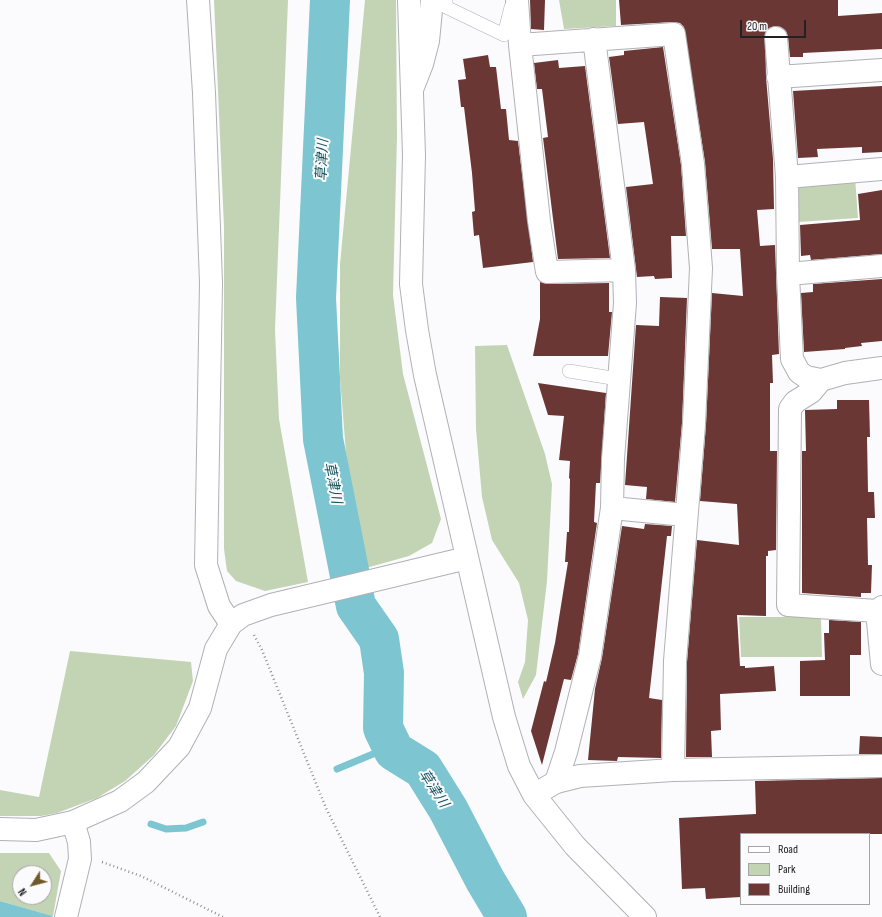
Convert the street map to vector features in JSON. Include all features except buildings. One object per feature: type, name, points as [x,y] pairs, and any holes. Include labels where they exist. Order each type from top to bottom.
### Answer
[{"type":"street","points":[[198,0],[204,93],[211,283],[206,565],[219,606],[237,619]]},
{"type":"street","points":[[409,0],[414,155],[411,284],[424,375],[504,717],[519,766],[534,795],[575,846],[644,917]]},
{"type":"street","points":[[413,88],[422,64],[428,40],[432,0]]},
{"type":"street","points":[[517,0],[520,45],[539,222],[547,272],[624,270]]},
{"type":"street","points":[[520,45],[674,34],[693,164],[701,268],[694,424],[675,661],[673,770]]},
{"type":"street","points":[[776,38],[787,177],[788,274],[792,359],[799,372],[806,377],[821,380],[845,373],[882,368]]},
{"type":"street","points":[[556,782],[566,752],[590,656],[612,508],[613,459],[618,379],[625,303],[624,270],[594,39]]},
{"type":"street","points":[[778,77],[882,70]]},
{"type":"street","points":[[787,177],[882,169]]},
{"type":"street","points":[[788,274],[882,266]]},
{"type":"street","points":[[821,380],[811,392],[795,402],[790,409],[788,605],[880,609],[882,664]]},
{"type":"street","points":[[612,508],[686,515]]},
{"type":"street","points":[[0,829],[36,830],[73,822],[106,808],[146,782],[179,747],[200,708],[216,649],[237,619],[271,605],[467,558]]},
{"type":"street","points":[[534,795],[556,782],[580,776],[673,770],[882,766]]},
{"type":"street","points":[[66,917],[78,867],[79,842],[73,822]]},
{"type":"lane","points":[[446,0],[446,7],[504,35],[513,0]]},
{"type":"lane","points":[[569,372],[618,379]]},
{"type":"path","points":[[237,619],[262,650],[326,808],[380,917]]},
{"type":"path","points":[[78,867],[104,862],[141,876],[224,917]]},
{"type":"green space","points":[[214,0],[288,0],[275,330],[279,419],[308,582],[265,591],[236,581],[227,571],[224,549],[224,227]]},
{"type":"green space","points":[[365,0],[396,0],[397,137],[393,295],[403,374],[441,519],[432,543],[409,556],[366,568],[358,533],[346,453],[340,378],[340,264]]},
{"type":"green space","points":[[559,0],[616,0],[616,26],[564,29]]},
{"type":"green space","points":[[855,177],[858,218],[798,222],[795,189],[803,181]]},
{"type":"green space","points":[[507,345],[545,454],[552,484],[547,581],[536,675],[523,699],[518,682],[525,662],[528,620],[519,583],[492,540],[482,497],[476,429],[475,346]]},
{"type":"green space","points":[[739,617],[821,617],[822,657],[741,657]]},
{"type":"green space","points":[[70,651],[191,662],[193,681],[176,726],[154,755],[125,781],[97,798],[57,813],[41,816],[0,816],[0,790],[39,797]]},
{"type":"green space","points":[[0,853],[49,853],[61,871],[53,916],[14,905],[52,905],[52,865],[12,865],[12,904],[0,901]]},
{"type":"water","points":[[0,901],[53,916],[52,917],[0,917]]},
{"type":"waterway","name":"草津川","points":[[330,0],[316,298],[323,439],[356,606],[379,639],[384,673],[383,728],[394,751],[423,769],[448,809],[485,880],[507,917]]},
{"type":"waterway","points":[[337,769],[385,749],[394,751]]},
{"type":"waterway","points":[[151,824],[166,829],[186,828],[203,822]]}]
